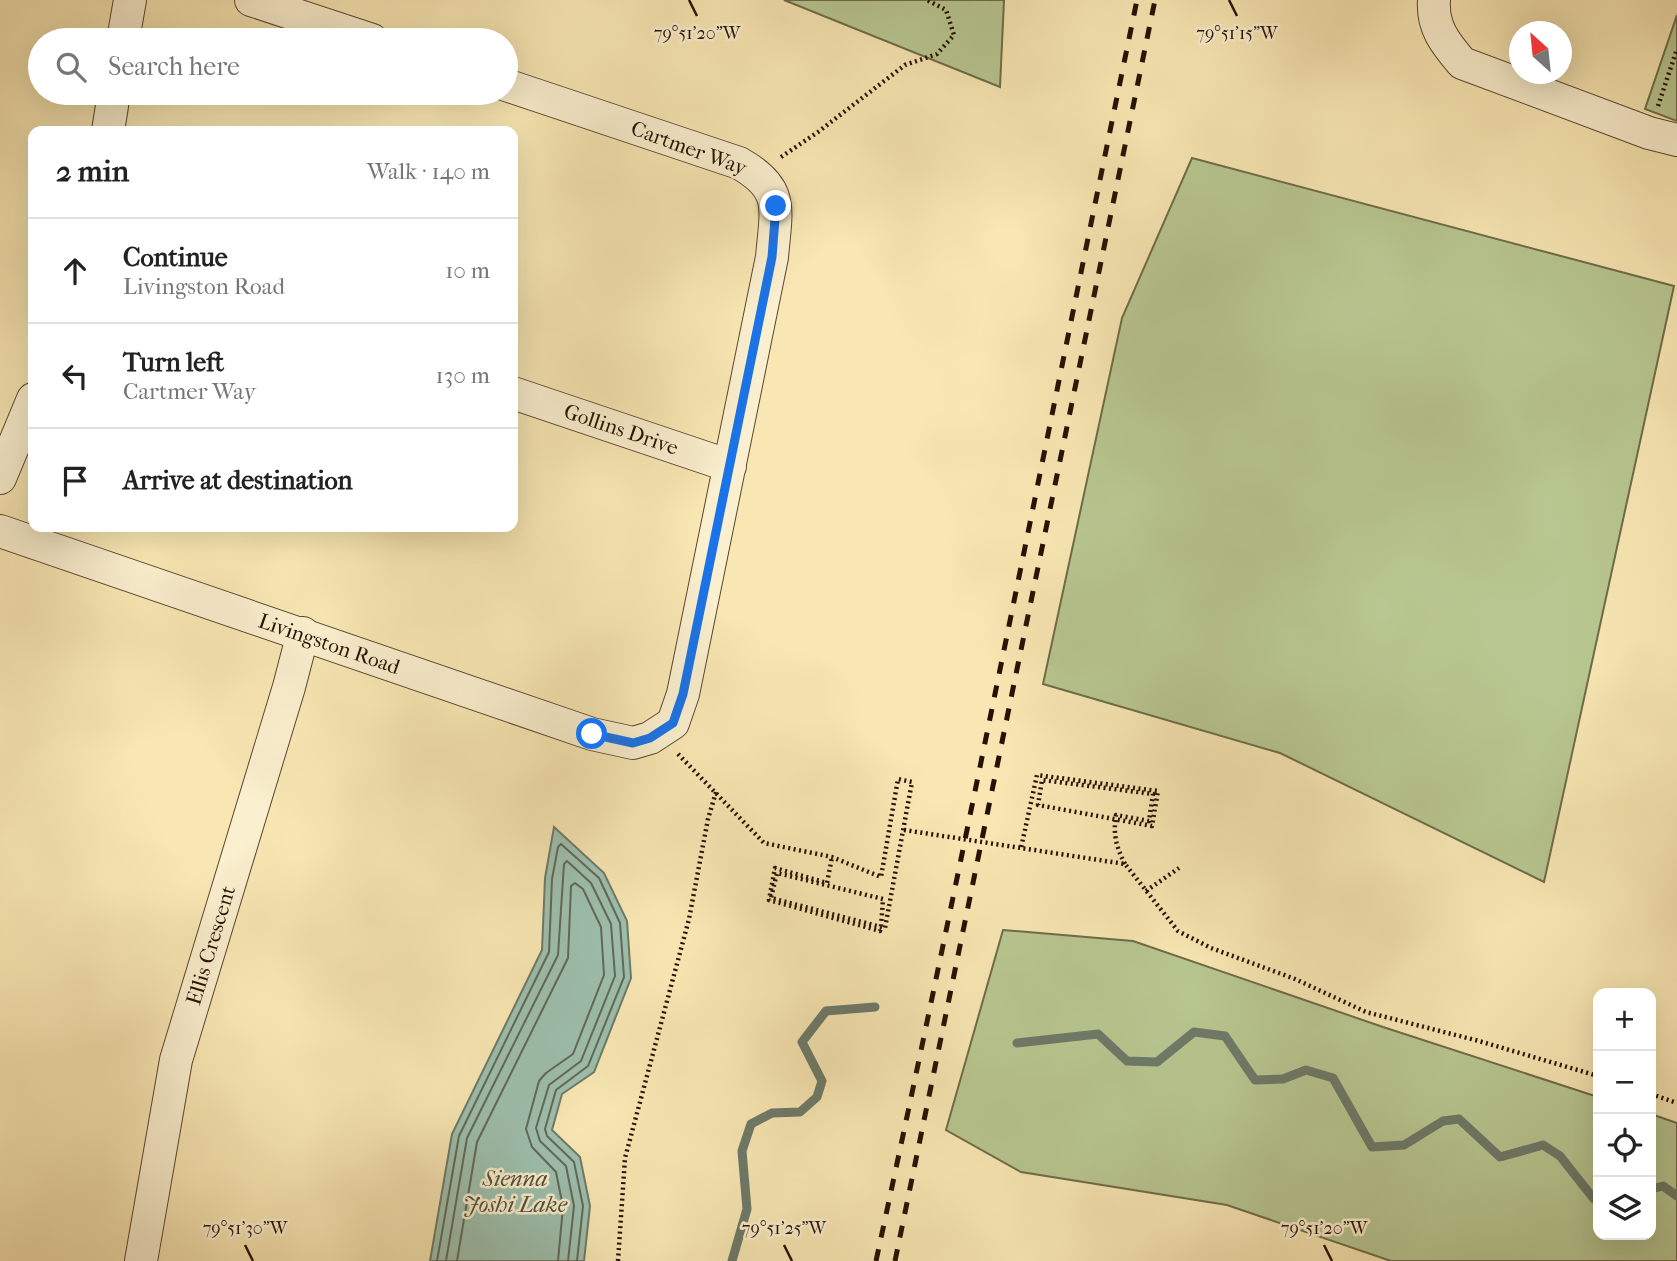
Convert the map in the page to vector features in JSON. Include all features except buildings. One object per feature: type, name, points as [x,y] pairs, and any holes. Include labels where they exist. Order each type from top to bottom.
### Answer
[{"type":"street","points":[[125,28],[130,0]]},
{"type":"street","points":[[251,0],[336,28]]},
{"type":"street","points":[[1434,0],[1433,15],[1442,39],[1462,63],[1663,137]]},
{"type":"street","name":"Cartmer Way","points":[[518,89],[738,163],[756,173],[771,188],[776,206],[772,257],[683,694],[673,723],[659,734]]},
{"type":"street","points":[[108,126],[112,105]]},
{"type":"street","name":"Gollins Drive","points":[[518,395],[730,466]]},
{"type":"street","points":[[0,478],[28,411]]},
{"type":"street","name":"Livingston Road","points":[[0,531],[592,734],[633,743],[659,734]]},
{"type":"street","name":"Ellis Crescent","points":[[141,1261],[176,1060],[303,633]]},
{"type":"path","points":[[756,173],[818,132],[905,65],[937,54],[954,35],[946,10],[927,0]]},
{"type":"path","points":[[1663,137],[1677,49]]},
{"type":"path","points":[[659,734],[764,843],[832,857],[881,877],[898,779],[912,782],[885,928],[881,927],[771,898],[777,873],[883,899],[881,927],[880,931],[769,900],[775,868],[827,883],[832,857]]},
{"type":"path","points":[[1021,848],[1037,775],[1158,791],[1152,826],[1116,819],[1038,805],[1042,780],[1153,794],[1149,821],[1116,815],[1116,819],[1114,831],[1116,848],[1125,864],[1178,931],[1211,948],[1295,979],[1366,1012],[1593,1075]]},
{"type":"path","points":[[618,1261],[625,1158],[689,919],[708,819],[716,792]]},
{"type":"path","points":[[904,830],[1125,864]]},
{"type":"path","points":[[1146,891],[1179,868]]},
{"type":"path","points":[[1656,1096],[1677,1103]]},
{"type":"green space","points":[[784,0],[1004,0],[1000,87]]},
{"type":"green space","points":[[1677,15],[1677,121],[1645,109]]},
{"type":"green space","points":[[1192,158],[1674,286],[1544,882],[1280,753],[1043,684],[1122,318]]},
{"type":"green space","points":[[1003,930],[1133,941],[1593,1095],[1593,1240],[1656,1240],[1656,1116],[1677,1123],[1677,1261],[1391,1261],[1227,1205],[1021,1172],[946,1130]]},
{"type":"water","name":"Sienna Joshi Lake","points":[[554,827],[604,873],[627,921],[631,978],[594,1072],[562,1094],[552,1130],[580,1157],[590,1206],[584,1261],[430,1261],[452,1134],[542,950],[545,878]]},
{"type":"waterway","points":[[732,1261],[747,1209],[742,1151],[751,1124],[772,1113],[800,1112],[817,1097],[822,1081],[802,1042],[826,1011],[875,1007]]},
{"type":"waterway","points":[[1017,1043],[1098,1034],[1127,1061],[1157,1062],[1194,1032],[1225,1036],[1255,1080],[1283,1079],[1306,1070],[1333,1078],[1372,1147],[1404,1145],[1443,1121],[1459,1119],[1500,1157],[1543,1145],[1560,1156],[1593,1198]]},
{"type":"waterway","points":[[1656,1188],[1663,1186],[1677,1196]]},
{"type":"railway","points":[[876,1261],[1137,0]]},
{"type":"railway","points":[[895,1261],[1155,0]]},
{"type":"route","points":[[592,734],[633,743],[659,734],[673,723],[683,694],[772,257],[776,206]]}]
